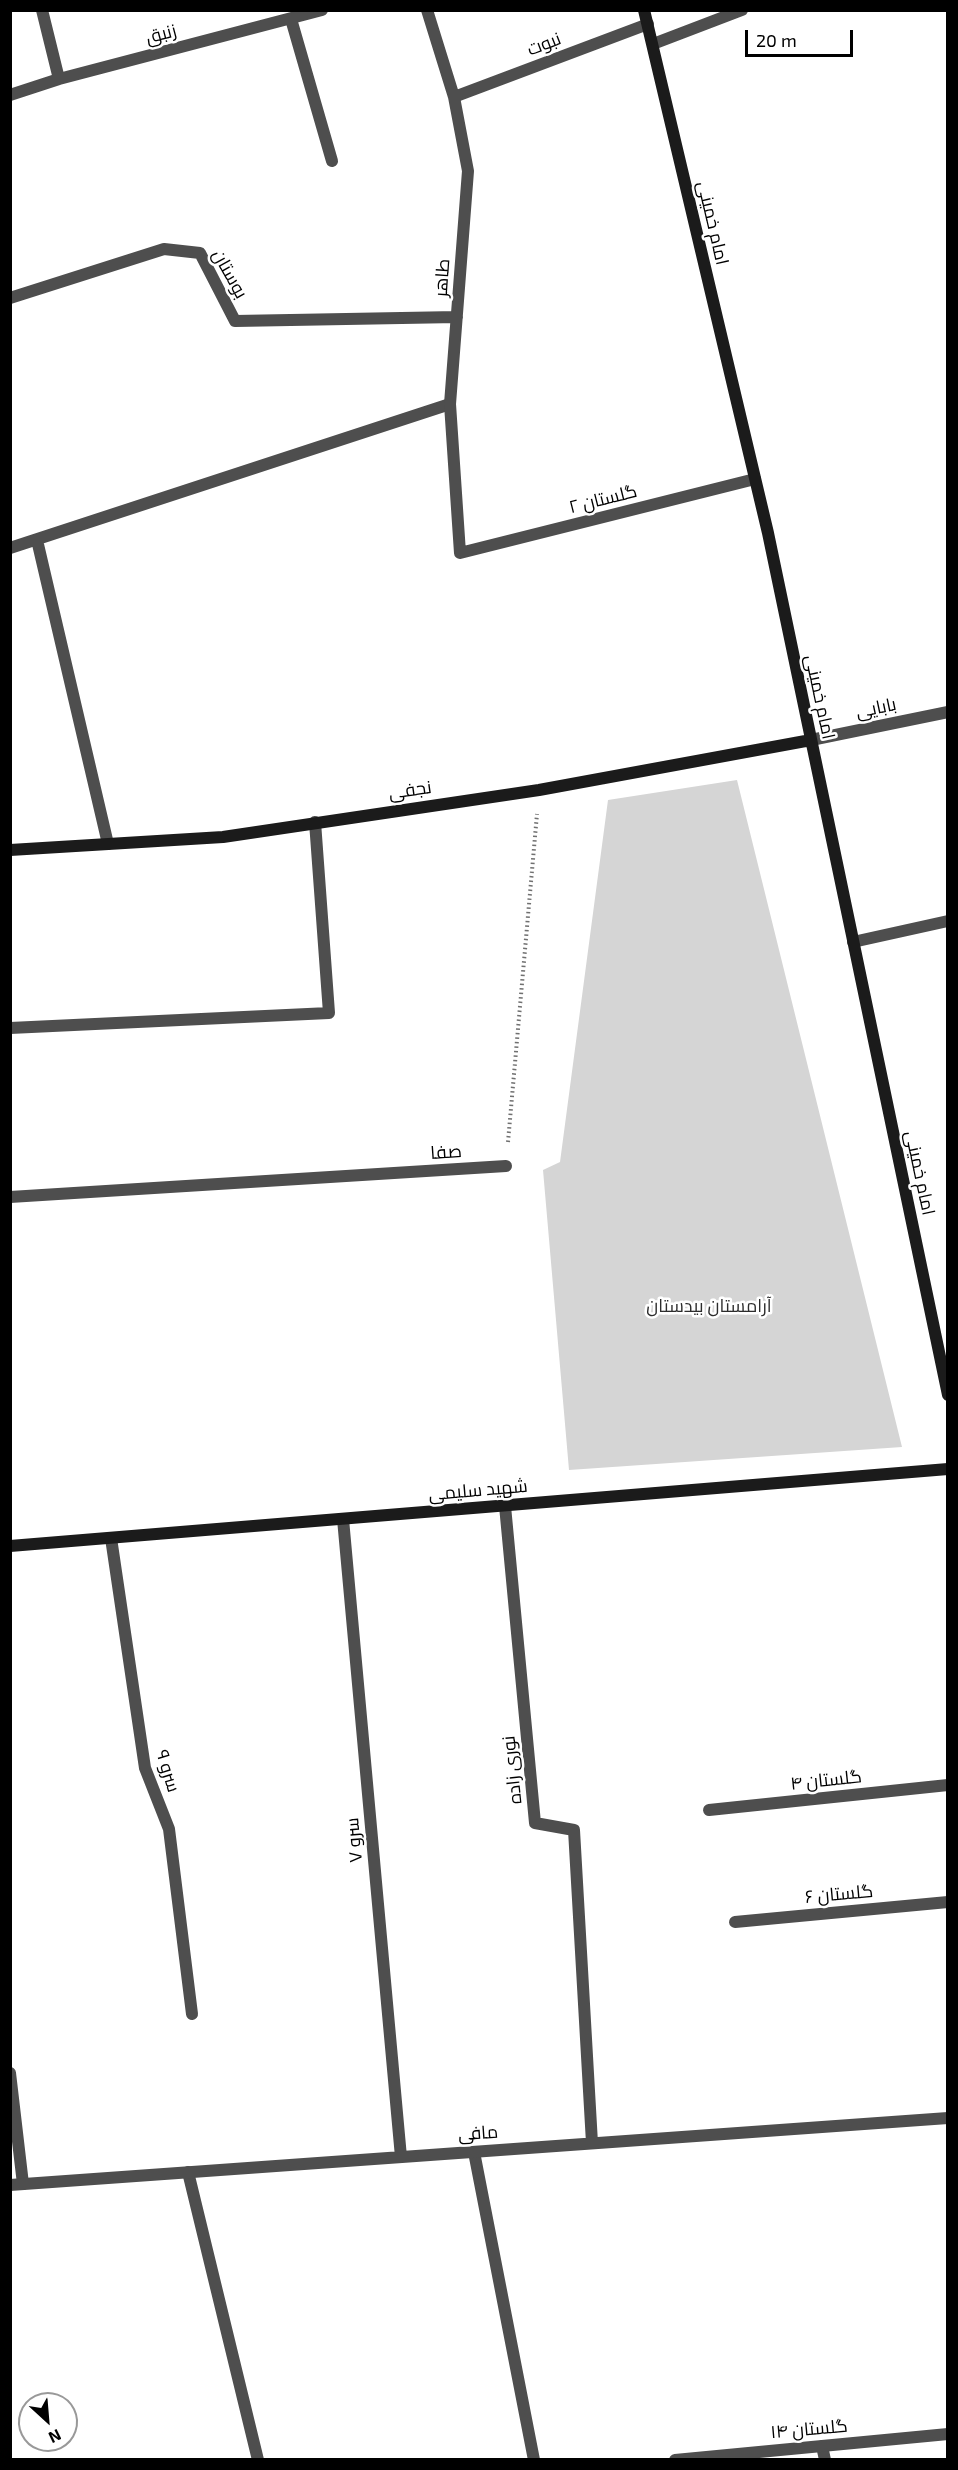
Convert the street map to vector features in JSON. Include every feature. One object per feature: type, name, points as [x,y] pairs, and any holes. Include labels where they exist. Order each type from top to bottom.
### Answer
[{"type":"street","points":[[42,10],[59,79]]},
{"type":"street","name":"زنبق","points":[[10,95],[59,79],[322,10]]},
{"type":"street","name":"طاهر","points":[[427,10],[454,97],[468,171],[450,404],[459,553]]},
{"type":"street","name":"امام خمینی","points":[[645,10],[755,479],[948,1395]]},
{"type":"street","points":[[653,44],[742,10]]},
{"type":"street","points":[[291,19],[332,160]]},
{"type":"street","name":"نبوت","points":[[454,97],[648,24]]},
{"type":"street","name":"بوستان","points":[[10,298],[164,249],[200,253],[235,321],[457,317]]},
{"type":"street","points":[[10,548],[450,404]]},
{"type":"street","name":"گلستان ۲","points":[[459,553],[755,479]]},
{"type":"street","points":[[37,540],[108,844]]},
{"type":"street","name":"بابایی","points":[[811,740],[948,712]]},
{"type":"street","name":"نجفی","points":[[10,850],[223,837],[539,790],[811,740]]},
{"type":"street","points":[[10,1028],[329,1013],[315,822]]},
{"type":"street","points":[[853,942],[948,921]]},
{"type":"street","name":"صفا","points":[[10,1197],[506,1166]]},
{"type":"street","name":"شهید سلیمی","points":[[10,1546],[948,1469]]},
{"type":"street","name":"نوری زاده","points":[[505,1506],[535,1823],[574,1830],[592,2143]]},
{"type":"street","name":"سرو ۷","points":[[343,1519],[401,2157]]},
{"type":"street","name":"سرو ۹","points":[[111,1538],[145,1768],[169,1829],[192,2014]]},
{"type":"street","name":"گلستان ۴","points":[[709,1810],[948,1785]]},
{"type":"street","name":"گلستان ۶","points":[[735,1922],[948,1902]]},
{"type":"street","points":[[10,2073],[17,2184]]},
{"type":"street","name":"مافی","points":[[17,2184],[948,2118]]},
{"type":"street","points":[[474,2152],[534,2460]]},
{"type":"street","points":[[188,2172],[258,2460]]},
{"type":"street","name":"گلستان ۱۴","points":[[682,2459],[948,2434]]},
{"type":"street","points":[[822,2446],[825,2460]]},
{"type":"path","points":[[506,1166],[539,790]]},
{"type":"green space","name":"آرامستان بیدستان","points":[[737,780],[902,1447],[569,1470],[543,1170],[560,1162],[608,800]]}]
